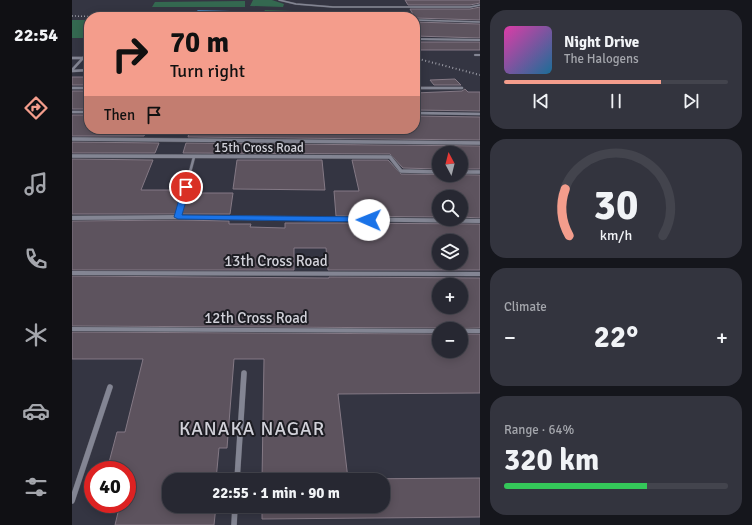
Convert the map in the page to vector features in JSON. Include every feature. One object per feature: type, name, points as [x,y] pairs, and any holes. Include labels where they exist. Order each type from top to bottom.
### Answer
[{"type":"street","points":[[420,39],[480,40]]},
{"type":"street","points":[[475,55],[480,55]]},
{"type":"street","points":[[72,58],[83,58]]},
{"type":"street","points":[[72,70],[83,58]]},
{"type":"street","points":[[72,70],[84,70]]},
{"type":"street","points":[[72,88],[84,88]]},
{"type":"street","points":[[420,88],[462,88]]},
{"type":"street","points":[[72,112],[84,112]]},
{"type":"street","points":[[420,113],[480,114]]},
{"type":"street","points":[[72,138],[480,143]]},
{"type":"street","name":"15th Cross Road","points":[[72,156],[390,158],[401,171],[432,172]]},
{"type":"street","points":[[468,172],[480,172]]},
{"type":"street","points":[[72,218],[178,217],[480,221]]},
{"type":"street","name":"13th Cross Road","points":[[72,273],[480,274]]},
{"type":"street","name":"12th Cross Road","points":[[72,329],[432,331]]},
{"type":"street","points":[[468,331],[480,331]]},
{"type":"street","points":[[237,473],[244,373]]},
{"type":"street","points":[[72,501],[110,387]]},
{"type":"street","points":[[234,525],[235,513]]},
{"type":"lane","points":[[279,0],[296,4],[333,7],[470,7],[480,5]]},
{"type":"lane","points":[[420,20],[480,22]]},
{"type":"lane","points":[[178,217],[194,157]]},
{"type":"green space","points":[[253,0],[272,0],[284,4],[283,7],[250,6]]},
{"type":"green space","points":[[245,1],[245,7],[152,7],[155,2]]},
{"type":"green space","points":[[265,10],[293,11],[292,12],[264,12]]},
{"type":"green space","points":[[72,20],[84,20],[84,38],[72,38]]},
{"type":"water","points":[[198,10],[231,11],[230,12],[196,12]]},
{"type":"building","points":[[405,0],[480,0],[480,3],[470,5],[408,5]]},
{"type":"building","points":[[480,7],[480,20],[420,18],[420,12],[412,12],[410,9],[470,9]]},
{"type":"building","points":[[420,22],[480,24],[480,38],[420,36]]},
{"type":"building","points":[[420,42],[480,42],[480,50],[420,50]]},
{"type":"building","points":[[72,77],[84,77],[84,85],[72,85]]},
{"type":"building","points":[[455,79],[461,85],[434,85],[430,80]]},
{"type":"building","points":[[465,89],[468,92],[480,92],[480,111],[420,110],[420,93],[462,91]]},
{"type":"building","points":[[72,91],[84,91],[84,109],[72,109]]},
{"type":"building","points":[[72,115],[84,115],[84,134],[145,134],[144,136],[72,136]]},
{"type":"building","points":[[420,116],[480,117],[480,140],[188,137],[189,134],[420,134]]},
{"type":"building","points":[[72,142],[159,143],[155,153],[72,153]]},
{"type":"building","points":[[186,143],[480,146],[480,169],[468,169],[468,146],[432,146],[432,169],[403,168],[390,154],[183,153]]},
{"type":"building","points":[[72,159],[153,160],[141,190],[172,190],[171,193],[182,193],[176,214],[72,214]]},
{"type":"building","points":[[237,160],[322,160],[325,190],[233,189]]},
{"type":"building","points":[[352,160],[388,160],[401,174],[432,174],[432,182],[468,182],[468,175],[480,175],[480,218],[468,217],[468,190],[432,190],[432,217],[336,216],[334,191],[359,191]]},
{"type":"building","points":[[187,193],[233,193],[230,214],[182,214]]},
{"type":"building","points":[[72,221],[229,221],[229,224],[251,224],[250,227],[285,228],[285,223],[432,224],[432,226],[468,226],[468,224],[480,224],[480,270],[468,270],[468,234],[432,234],[432,270],[328,270],[326,248],[294,248],[294,270],[72,270]]},
{"type":"building","points":[[72,276],[480,278],[480,328],[468,328],[468,322],[432,322],[432,328],[72,326]]},
{"type":"building","points":[[72,332],[432,334],[432,358],[468,358],[468,334],[480,334],[480,393],[338,394],[347,473],[262,473],[264,359],[234,359],[227,448],[219,448],[217,473],[162,473],[162,513],[215,513],[214,525],[115,525],[118,513],[136,513],[136,461],[109,461],[117,432],[125,432],[143,359],[72,359]]},
{"type":"building","points":[[480,478],[480,517],[262,519],[262,513],[390,513],[390,479]]},
{"type":"railway","points":[[72,16],[84,16]]},
{"type":"railway","points":[[420,59],[480,75]]},
{"type":"district","name":"KANAKA NAGAR","points":[[252,428]]},
{"type":"route","points":[[186,187],[178,217],[369,220]]}]
